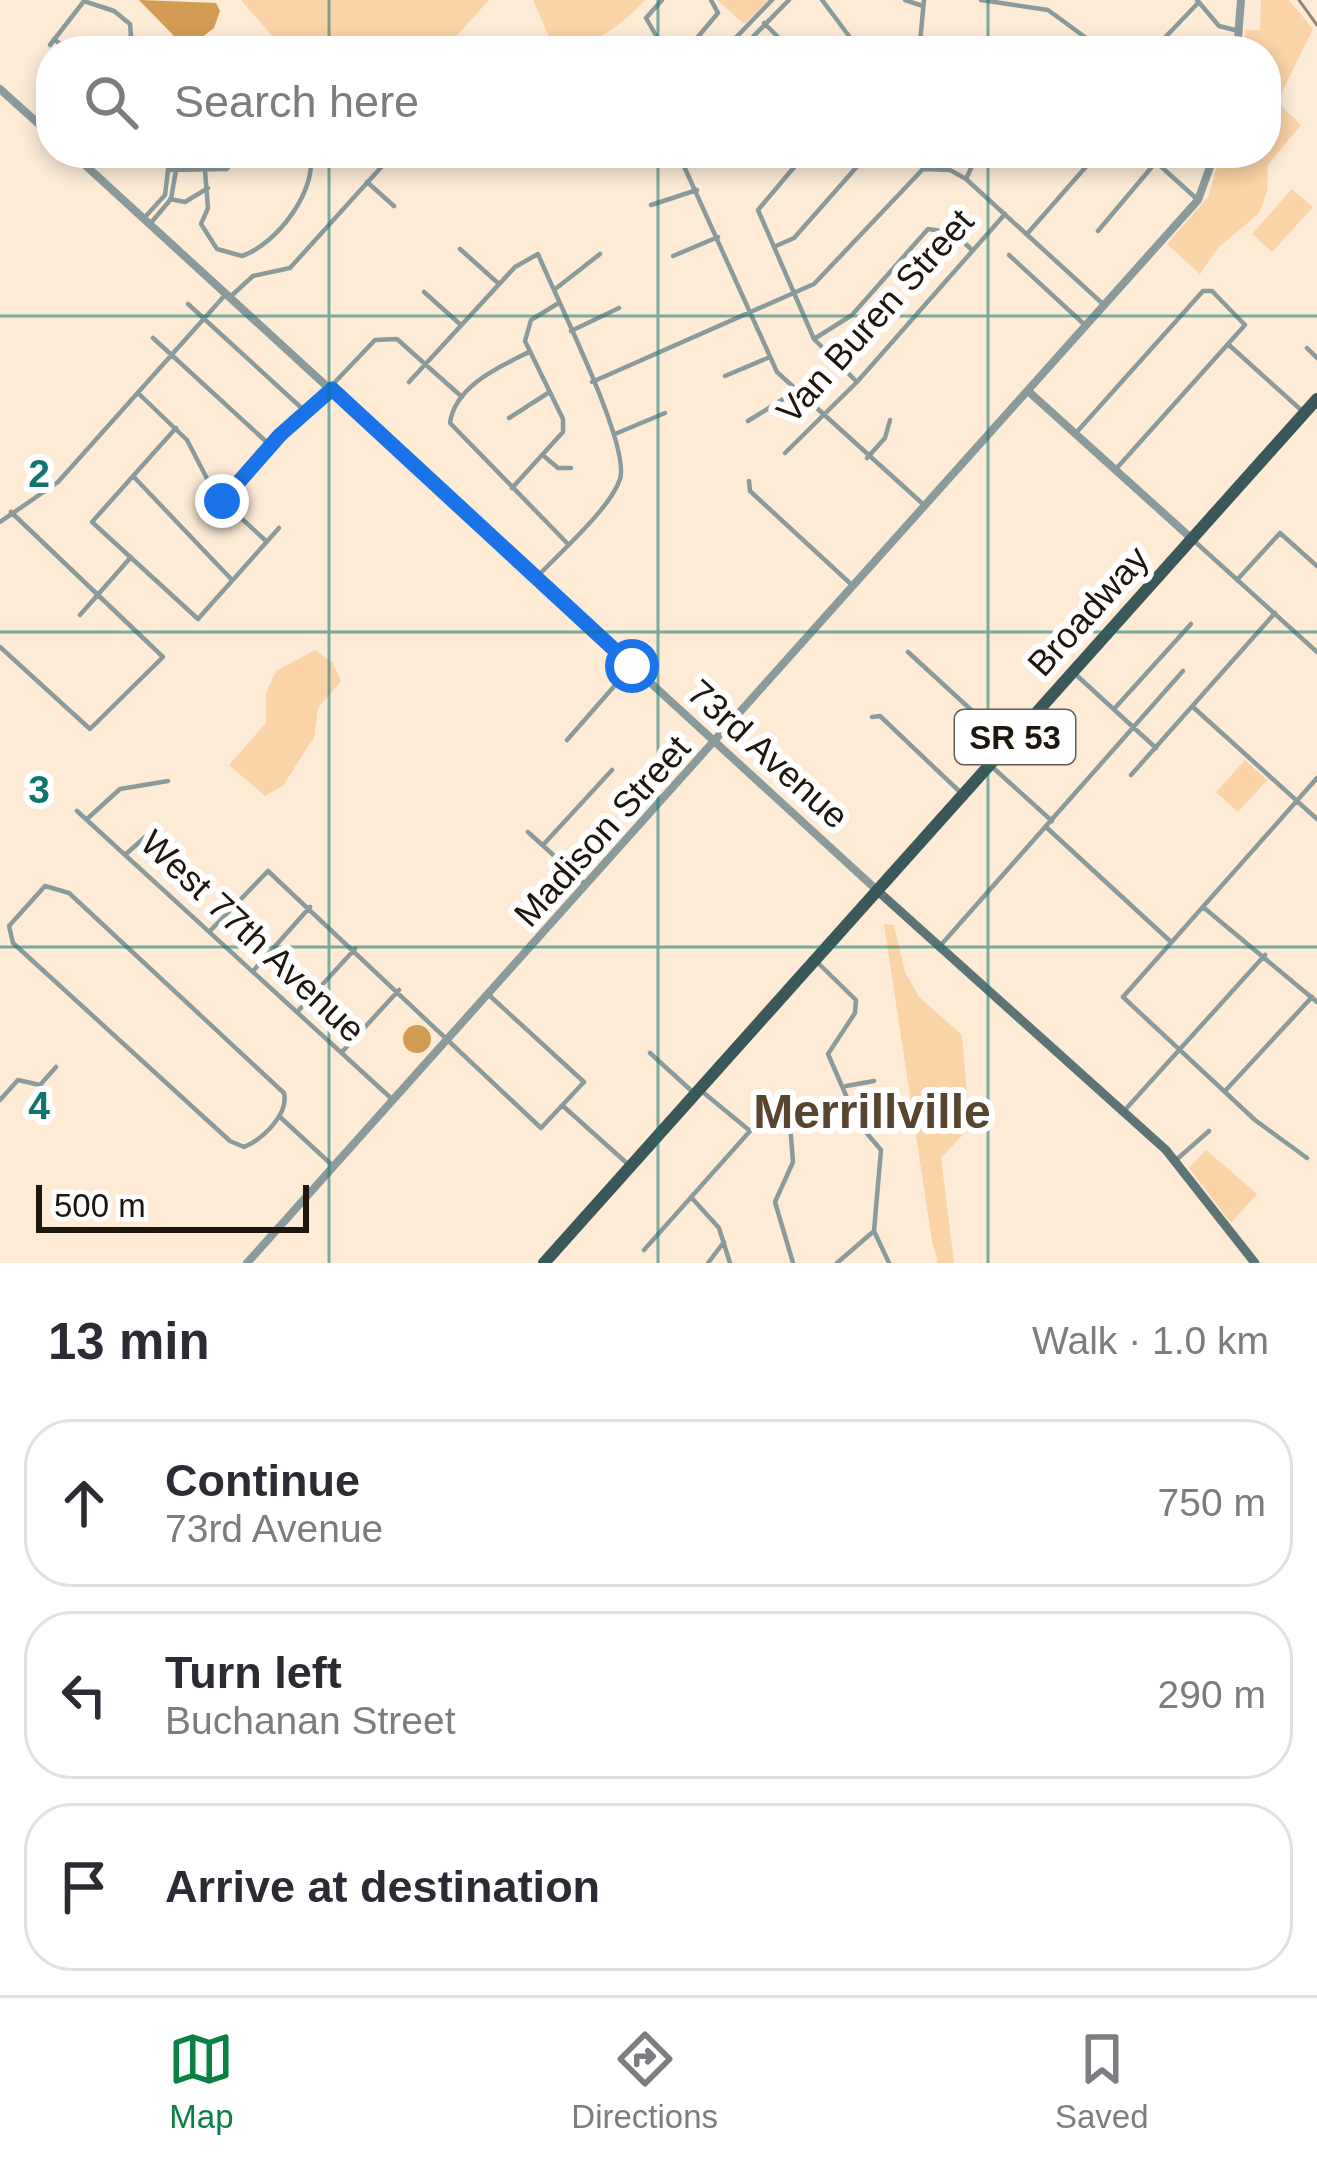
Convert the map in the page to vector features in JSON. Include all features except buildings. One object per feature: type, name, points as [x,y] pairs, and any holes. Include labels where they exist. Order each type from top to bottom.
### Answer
[{"type":"main road","name":"Broadway","points":[[544,1263],[1317,399]]},
{"type":"main road","name":"73rd Avenue","points":[[877,890],[1176,1160],[1255,1263]]},
{"type":"street","points":[[656,36],[646,18],[662,0]]},
{"type":"street","points":[[700,36],[715,19],[717,6],[711,0]]},
{"type":"street","points":[[737,36],[772,0]]},
{"type":"street","points":[[752,36],[789,0]]},
{"type":"street","points":[[822,0],[849,36]]},
{"type":"street","points":[[905,0],[923,3],[921,36]]},
{"type":"street","points":[[981,0],[1024,3],[1062,17],[1086,36]]},
{"type":"street","points":[[1239,36],[1241,0]]},
{"type":"street","points":[[56,36],[78,3],[92,2],[130,24],[131,36]]},
{"type":"street","points":[[1166,36],[1198,2],[1219,26],[1239,32]]},
{"type":"street","points":[[764,23],[777,36]]},
{"type":"street","points":[[0,89],[36,121]]},
{"type":"street","name":"73rd Avenue","points":[[88,168],[877,890]]},
{"type":"street","points":[[147,221],[168,197],[178,168]]},
{"type":"street","points":[[206,168],[204,235],[218,249],[242,256],[262,244],[310,185],[310,168]]},
{"type":"street","points":[[168,197],[169,170],[225,168]]},
{"type":"street","points":[[0,522],[58,482],[228,295],[253,276],[290,268],[380,168]]},
{"type":"street","points":[[686,168],[770,358],[793,392],[924,505]]},
{"type":"street","points":[[793,168],[758,210],[814,339],[857,382]]},
{"type":"street","points":[[775,247],[794,238],[855,168]]},
{"type":"street","points":[[966,179],[971,168]]},
{"type":"street","points":[[1027,234],[1083,168]]},
{"type":"street","points":[[1097,230],[1151,168]]},
{"type":"street","points":[[1163,168],[1198,200]]},
{"type":"street","name":"Madison Street","points":[[247,1263],[1198,200],[1210,168]]},
{"type":"street","points":[[592,382],[795,294],[826,274],[923,169],[950,170],[966,179],[1103,304]]},
{"type":"street","points":[[367,182],[394,206]]},
{"type":"street","points":[[168,197],[185,202],[208,188]]},
{"type":"street","points":[[651,205],[697,190]]},
{"type":"street","name":"Van Buren Street","points":[[784,453],[824,418],[1005,214]]},
{"type":"street","points":[[814,339],[852,315],[928,229],[954,232],[972,250]]},
{"type":"street","points":[[674,256],[718,237]]},
{"type":"street","points":[[460,249],[499,284]]},
{"type":"street","points":[[409,382],[499,284],[538,254],[615,434],[622,464],[618,486],[536,578]]},
{"type":"street","points":[[553,291],[600,254]]},
{"type":"street","points":[[1009,254],[1085,325]]},
{"type":"street","points":[[1075,434],[1208,289],[1245,325],[1115,470]]},
{"type":"street","points":[[424,292],[461,326]]},
{"type":"street","points":[[188,304],[307,412]]},
{"type":"street","points":[[512,488],[563,431],[563,419],[529,352],[525,330],[531,320],[559,304]]},
{"type":"street","points":[[571,331],[619,308]]},
{"type":"street","points":[[152,338],[271,446]]},
{"type":"street","points":[[222,501],[375,340],[397,338],[462,397]]},
{"type":"street","points":[[1229,345],[1305,413]]},
{"type":"street","points":[[1307,348],[1317,358]]},
{"type":"street","points":[[529,352],[492,371],[462,397],[452,410],[456,434],[567,543]]},
{"type":"street","points":[[725,376],[770,358]]},
{"type":"street","points":[[1028,391],[1317,652]]},
{"type":"street","points":[[748,421],[793,392]]},
{"type":"street","points":[[138,393],[176,428],[222,501],[266,541]]},
{"type":"street","points":[[509,418],[548,393]]},
{"type":"street","points":[[615,434],[664,413]]},
{"type":"street","points":[[867,458],[885,438],[890,419]]},
{"type":"street","points":[[176,428],[92,521],[198,619],[280,528]]},
{"type":"street","points":[[543,455],[558,468],[571,468]]},
{"type":"street","points":[[133,476],[232,580]]},
{"type":"street","points":[[749,481],[750,491],[853,586]]},
{"type":"street","points":[[0,647],[90,730],[163,657],[10,512]]},
{"type":"street","points":[[1238,580],[1280,532],[1317,566]]},
{"type":"street","points":[[80,616],[131,557]]},
{"type":"street","points":[[1131,775],[1275,613]]},
{"type":"street","points":[[1114,709],[1191,624]]},
{"type":"street","points":[[908,652],[1009,744]]},
{"type":"street","points":[[567,740],[632,666]]},
{"type":"street","points":[[940,947],[1183,671]]},
{"type":"street","points":[[1073,672],[1156,748]]},
{"type":"street","points":[[1193,707],[1317,819]]},
{"type":"street","points":[[872,717],[880,716],[963,794]]},
{"type":"street","points":[[990,765],[1171,941]]},
{"type":"street","points":[[543,845],[613,770]]},
{"type":"street","points":[[1307,1158],[1225,1092],[1123,997],[1317,778]]},
{"type":"street","points":[[86,819],[120,788],[168,781]]},
{"type":"street","name":"West 77th Avenue","points":[[77,811],[393,1100]]},
{"type":"street","points":[[528,832],[588,886]]},
{"type":"street","points":[[125,854],[145,837],[161,838]]},
{"type":"street","points":[[209,932],[268,871],[541,1128],[584,1082],[490,996]]},
{"type":"street","points":[[53,885],[69,892],[284,1093],[286,1103],[279,1116],[244,1147],[230,1141],[7,935],[37,893],[53,885]]},
{"type":"street","points":[[252,972],[310,907]]},
{"type":"street","points":[[1203,907],[1314,999],[1225,1092]]},
{"type":"street","points":[[297,1012],[355,949]]},
{"type":"street","points":[[1124,1112],[1264,955]]},
{"type":"street","points":[[815,960],[856,1000],[855,1013],[829,1048],[855,1116],[881,1150],[874,1231],[889,1263]]},
{"type":"street","points":[[341,1053],[399,990]]},
{"type":"street","points":[[650,1053],[750,1131]]},
{"type":"street","points":[[0,1100],[18,1080],[40,1085],[56,1067]]},
{"type":"street","points":[[846,1086],[874,1081]]},
{"type":"street","points":[[562,1105],[630,1166]]},
{"type":"street","points":[[644,1250],[765,1113],[776,1111],[790,1124],[793,1162],[775,1202],[793,1263]]},
{"type":"street","points":[[279,1116],[334,1166]]},
{"type":"street","points":[[1176,1160],[1209,1131]]},
{"type":"street","points":[[691,1197],[724,1242],[730,1263]]},
{"type":"street","points":[[837,1263],[874,1231]]},
{"type":"street","points":[[708,1263],[724,1242]]},
{"type":"shaded area","points":[[139,0],[216,3],[220,11],[214,28],[203,36],[174,36]]},
{"type":"shaded area","points":[[241,0],[489,0],[457,36],[272,36]]},
{"type":"shaded area","points":[[533,0],[645,0],[600,36],[549,36]]},
{"type":"shaded area","points":[[717,0],[769,0],[744,24]]},
{"type":"shaded area","points":[[1261,0],[1289,0],[1313,29],[1281,94],[1281,36],[1245,36],[1246,30],[1260,30]]},
{"type":"shaded area","points":[[1281,106],[1301,125],[1281,149]]},
{"type":"shaded area","points":[[1217,168],[1268,168],[1267,192],[1259,213],[1218,248],[1200,274],[1167,244],[1208,197]]},
{"type":"shaded area","points":[[1292,189],[1313,207],[1272,252],[1252,234]]},
{"type":"shaded area","points":[[315,650],[332,662],[341,681],[318,708],[314,738],[283,786],[265,796],[229,765],[266,723],[266,693],[276,671]]},
{"type":"shaded area","points":[[1245,760],[1267,780],[1238,812],[1216,792]]},
{"type":"shaded area","points":[[884,924],[894,925],[905,972],[919,997],[962,1035],[970,1127],[941,1158],[954,1263],[938,1263],[932,1241]]},
{"type":"shaded area","points":[[417,1025],[427,1029],[431,1039],[427,1049],[417,1053],[407,1049],[403,1039],[407,1029]]},
{"type":"shaded area","points":[[1206,1150],[1257,1194],[1231,1223],[1189,1168]]},
{"type":"railway","points":[[1299,0],[1317,25]]},
{"type":"district","name":"Merrillville","points":[[872,1111]]},
{"type":"route","points":[[222,501],[280,435],[332,389],[632,666]]}]
